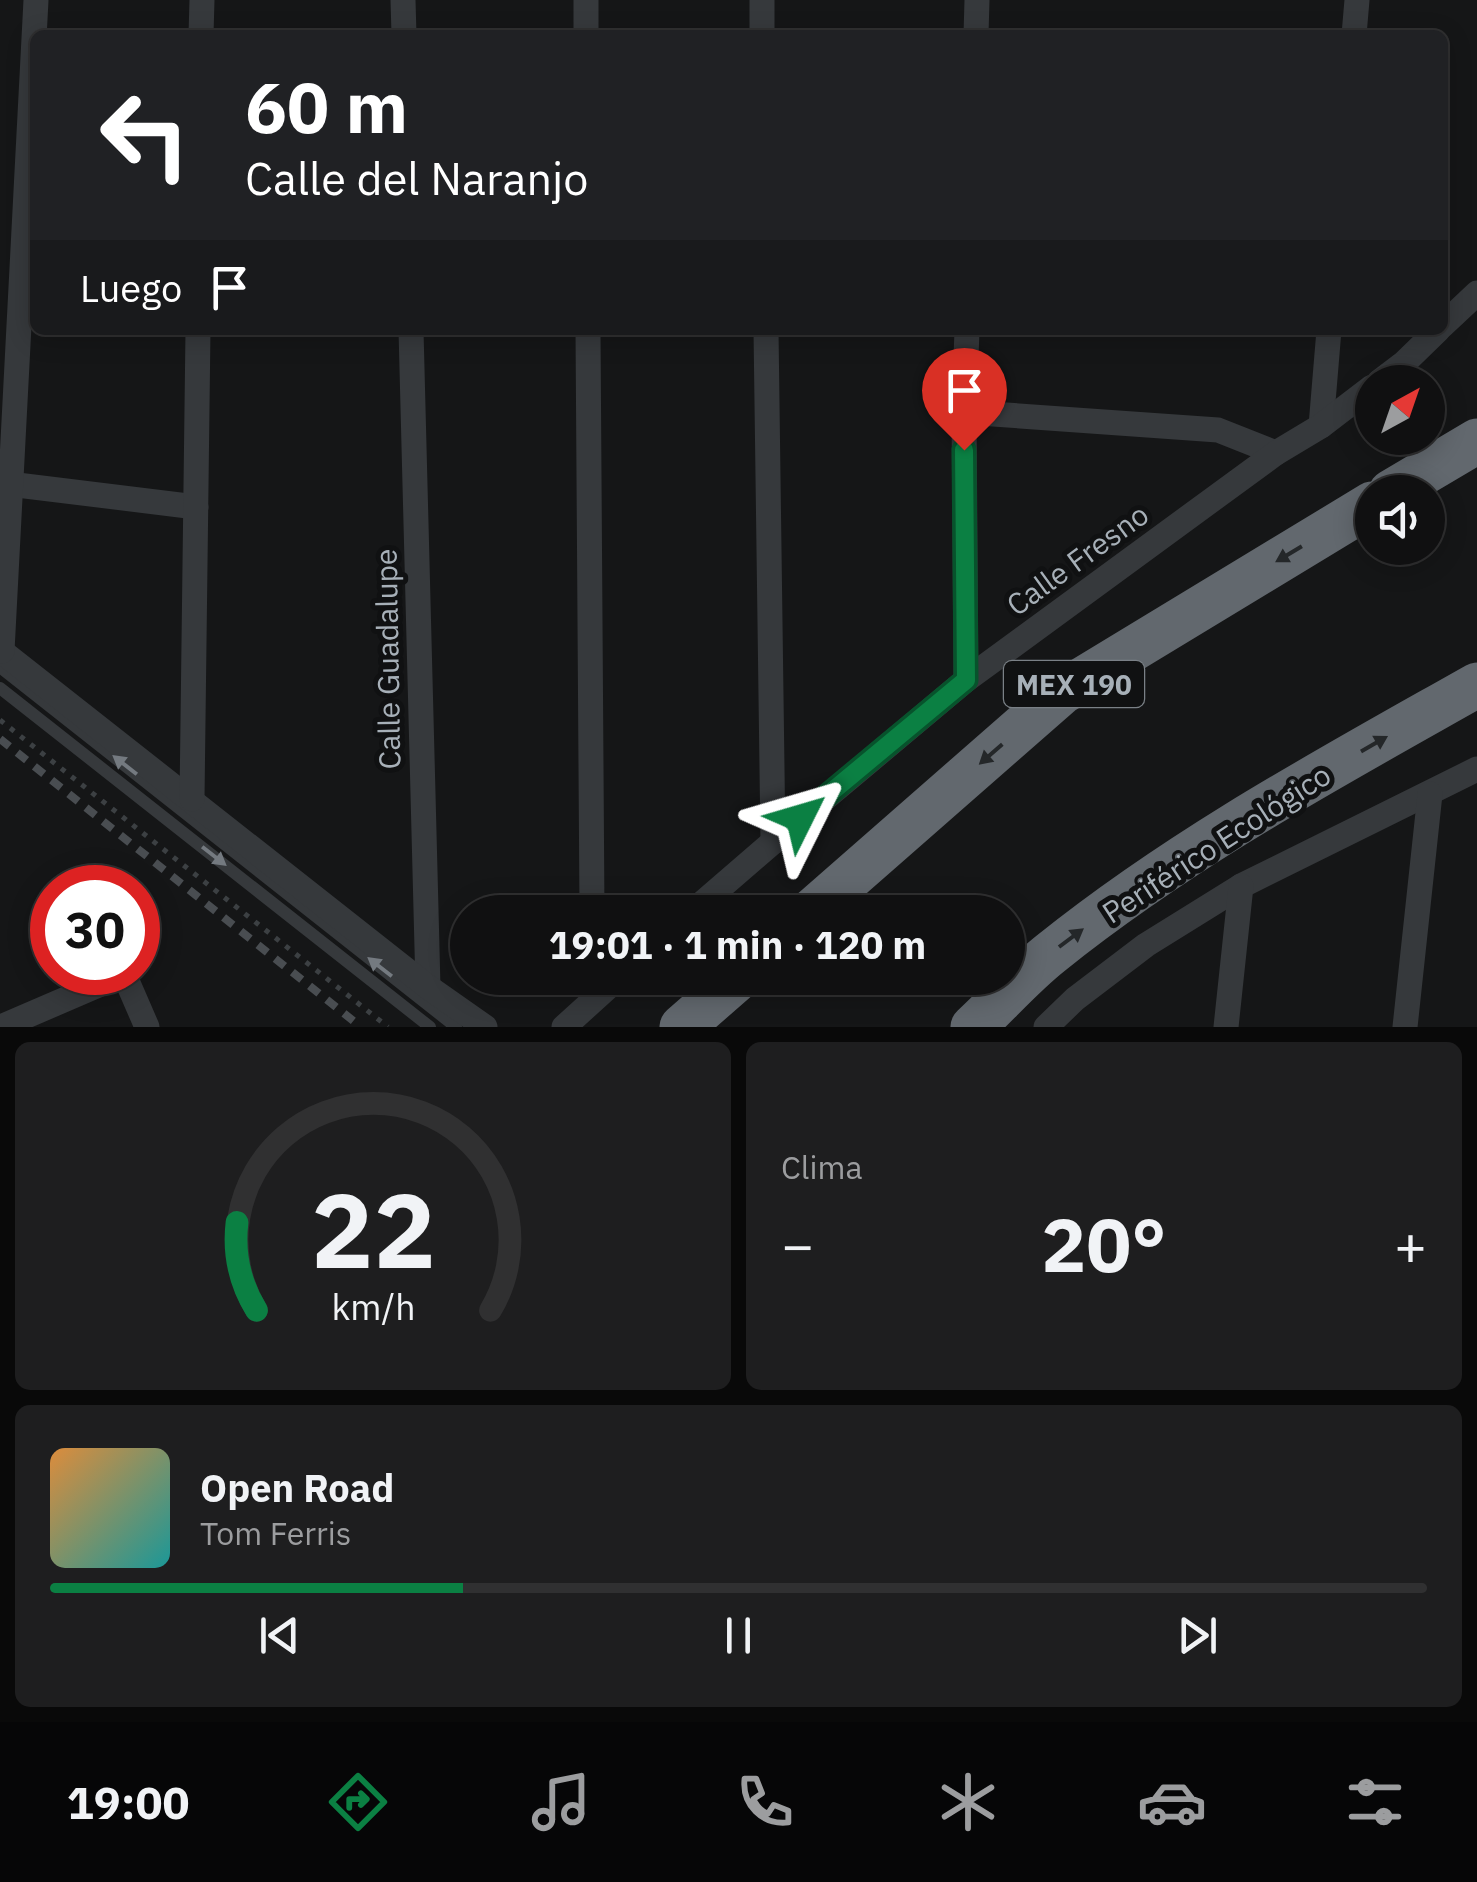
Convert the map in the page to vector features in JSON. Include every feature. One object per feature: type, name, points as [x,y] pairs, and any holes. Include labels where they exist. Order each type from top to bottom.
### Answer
[{"type":"highway","points":[[1420,475],[1477,442]]},
{"type":"highway","name":"MEX 190","points":[[830,895],[1062,692],[1355,514]]},
{"type":"highway","name":"Periférico Ecológico","points":[[973,1027],[1048,955],[1168,866],[1238,821],[1477,685]]},
{"type":"highway","points":[[682,1027],[719,995]]},
{"type":"street","points":[[34,30],[36,0]]},
{"type":"street","points":[[202,0],[202,30]]},
{"type":"street","points":[[403,0],[404,30]]},
{"type":"street","points":[[586,0],[586,30]]},
{"type":"street","points":[[762,0],[762,30]]},
{"type":"street","points":[[976,30],[977,0]]},
{"type":"street","points":[[1354,30],[1357,0]]},
{"type":"street","points":[[30,112],[1,656],[485,1027]]},
{"type":"street","points":[[1448,320],[1477,292]]},
{"type":"street","points":[[192,799],[198,335]]},
{"type":"street","name":"Calle Guadalupe","points":[[411,335],[428,987]]},
{"type":"street","points":[[588,335],[592,895]]},
{"type":"street","points":[[766,335],[773,842]]},
{"type":"street","points":[[966,680],[967,335]]},
{"type":"street","points":[[1321,426],[1329,335]]},
{"type":"street","points":[[1401,365],[1433,335]]},
{"type":"street","name":"Calle Fresno","points":[[712,895],[966,680],[1276,453],[1355,400]]},
{"type":"street","points":[[964,412],[1218,430],[1276,453]]},
{"type":"street","points":[[10,484],[196,506]]},
{"type":"street","points":[[1046,1027],[1075,998],[1146,944],[1240,886],[1477,769]]},
{"type":"street","points":[[1405,1027],[1430,794]]},
{"type":"street","points":[[1226,1027],[1240,886]]},
{"type":"street","points":[[1,1027],[75,995]]},
{"type":"street","points":[[133,995],[147,1027]]},
{"type":"street","points":[[564,1027],[588,995]]},
{"type":"street","points":[[1070,1027],[1075,998]]},
{"type":"lane","points":[[1,656],[456,1027]]},
{"type":"lane","points":[[0,688],[430,1027]]},
{"type":"path","points":[[0,720],[388,1027]]},
{"type":"railway","points":[[0,739],[361,1027]]},
{"type":"route","points":[[800,818],[966,680],[964,450]]}]
